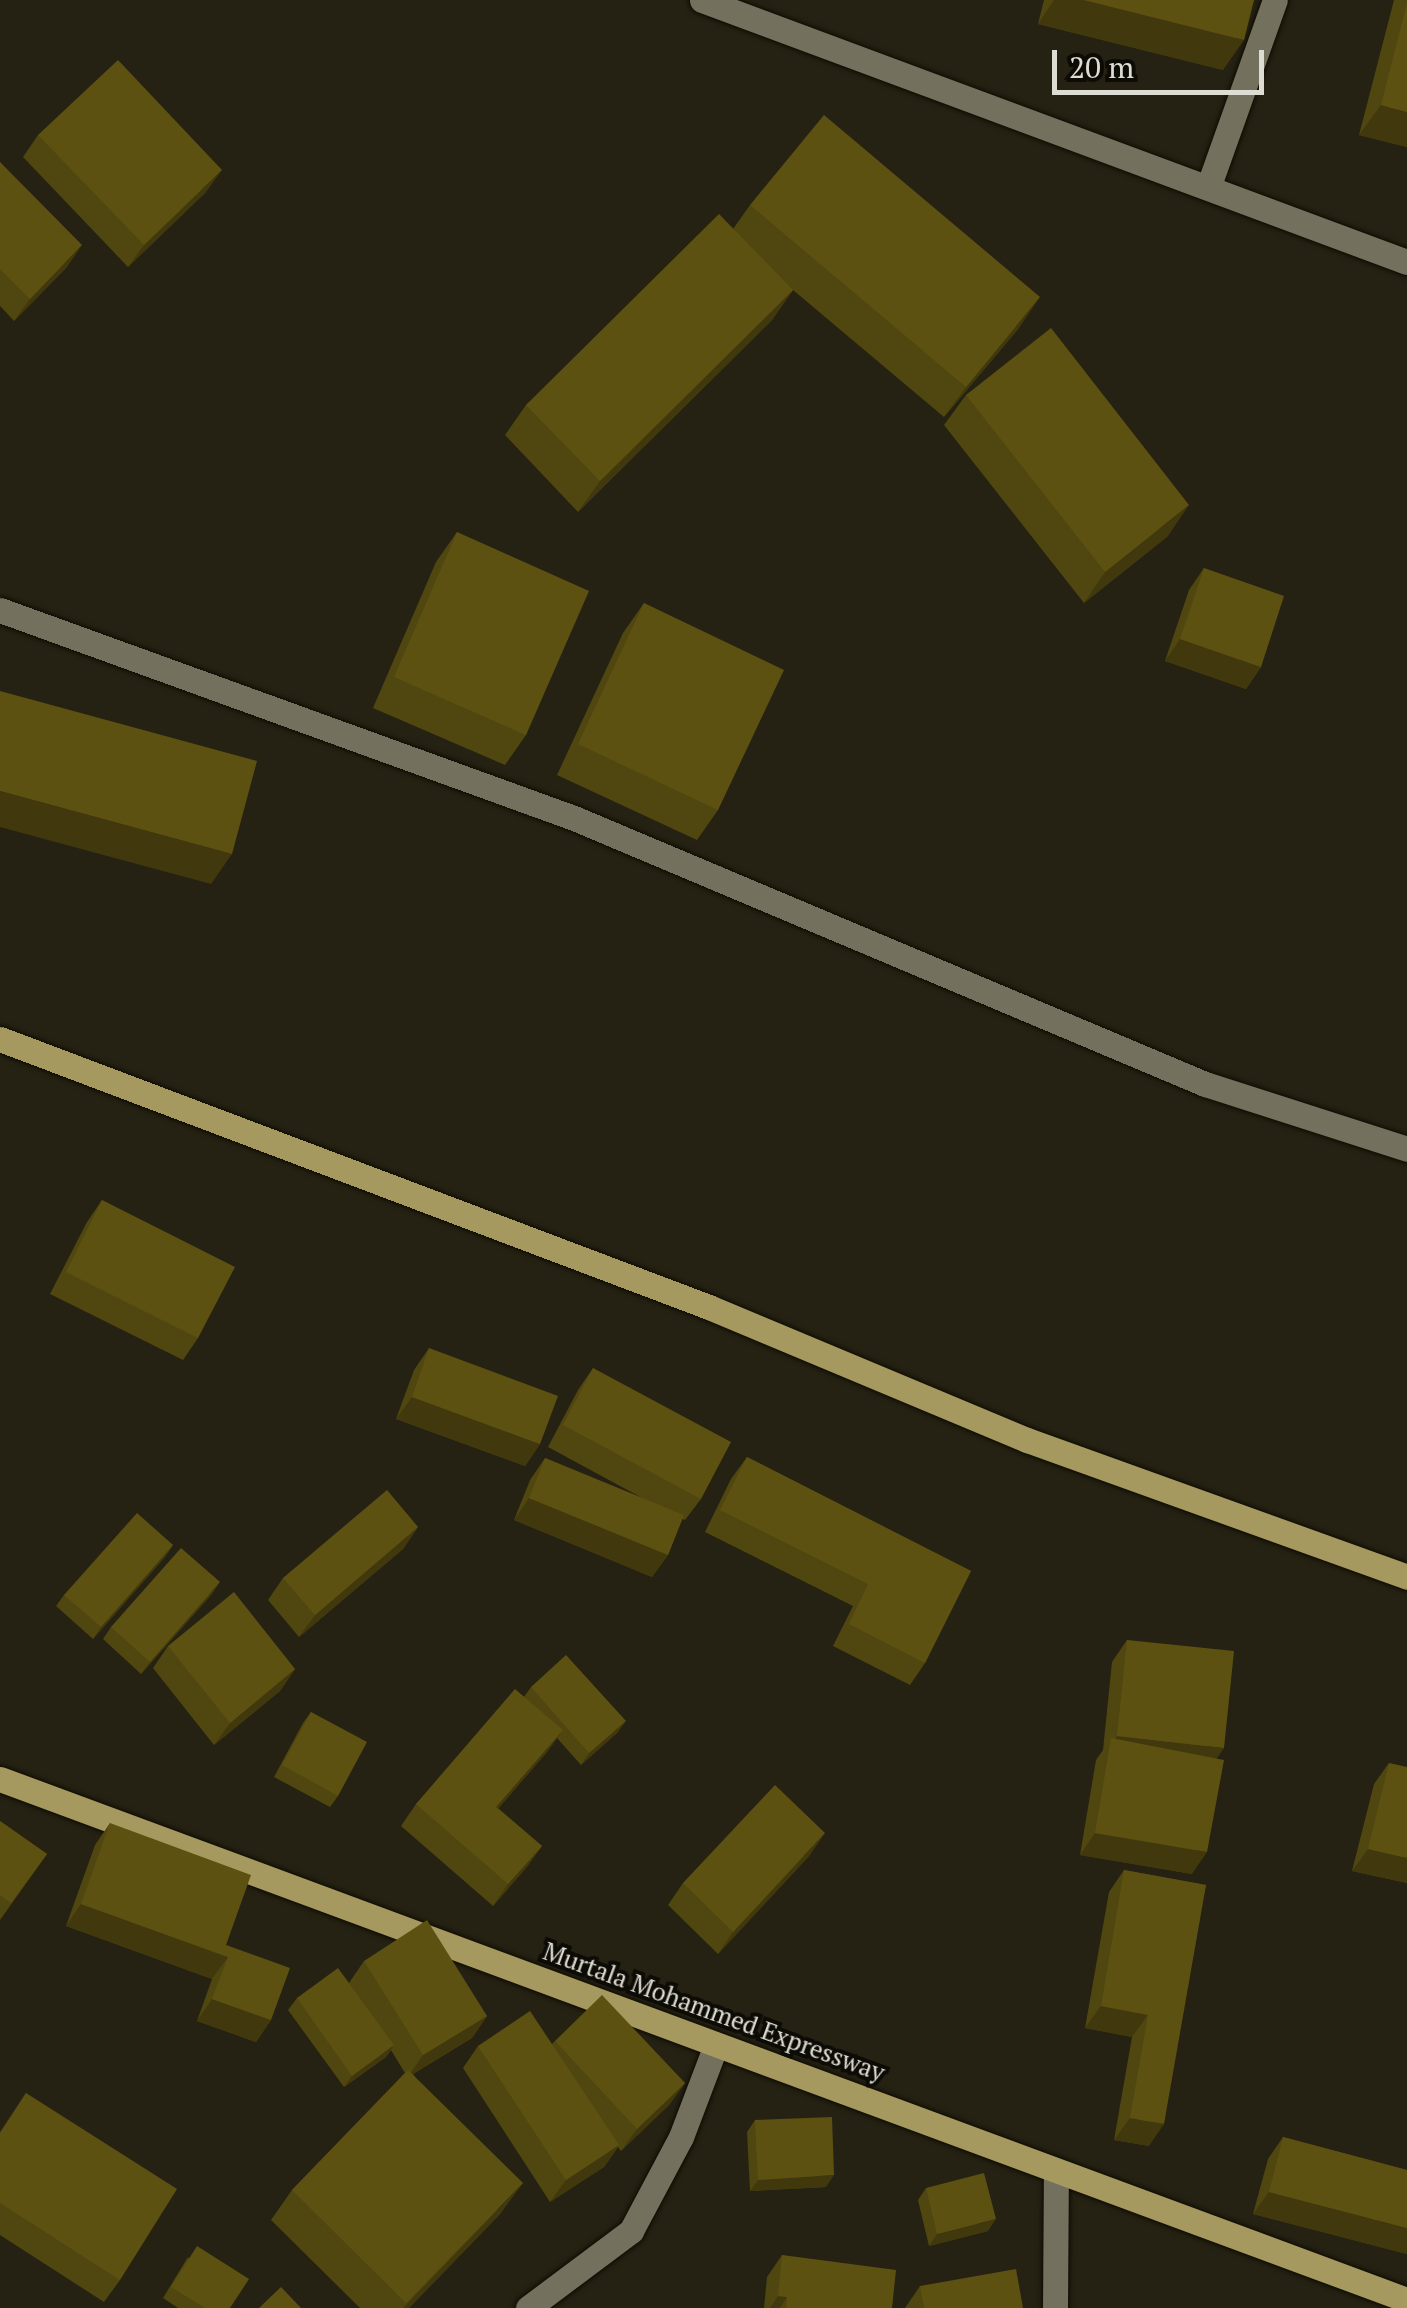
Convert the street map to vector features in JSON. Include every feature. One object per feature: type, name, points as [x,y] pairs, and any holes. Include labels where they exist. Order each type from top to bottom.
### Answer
[{"type":"main road","points":[[0,1039],[709,1307],[1027,1440],[1407,1576]]},
{"type":"main road","name":"Murtala Mohammed Expressway","points":[[0,1779],[1407,2300]]},
{"type":"street","points":[[702,0],[1209,185],[1407,262]]},
{"type":"street","points":[[1209,185],[1275,0]]},
{"type":"street","points":[[0,610],[574,818],[1205,1084],[1407,1149]]},
{"type":"street","points":[[528,2308],[632,2231],[682,2137],[716,2045]]},
{"type":"street","points":[[1055,2308],[1056,2171]]},
{"type":"building","points":[[1084,0],[1254,0],[1244,40]]},
{"type":"building","points":[[1407,3],[1407,112],[1381,105]]},
{"type":"building","points":[[118,60],[222,170],[144,245],[38,135]]},
{"type":"building","points":[[824,115],[1040,297],[966,387],[750,205]]},
{"type":"building","points":[[0,162],[82,245],[30,299],[0,269]]},
{"type":"building","points":[[719,214],[793,290],[600,481],[526,405]]},
{"type":"building","points":[[1051,328],[1189,505],[1105,572],[966,395]]},
{"type":"building","points":[[457,532],[589,591],[526,735],[394,677]]},
{"type":"building","points":[[1204,568],[1284,596],[1261,667],[1180,639]]},
{"type":"building","points":[[644,603],[784,670],[718,810],[578,744]]},
{"type":"building","points":[[0,691],[257,761],[232,854],[0,791]]},
{"type":"building","points":[[102,1200],[235,1267],[198,1338],[66,1272]]},
{"type":"building","points":[[429,1348],[558,1396],[540,1444],[412,1397]]},
{"type":"building","points":[[593,1368],[731,1442],[701,1499],[563,1425]]},
{"type":"building","points":[[747,1457],[971,1571],[925,1663],[849,1624],[868,1584],[720,1510]]},
{"type":"building","points":[[545,1458],[684,1515],[668,1555],[529,1498]]},
{"type":"building","points":[[387,1490],[418,1527],[315,1615],[283,1578]]},
{"type":"building","points":[[137,1513],[173,1545],[101,1627],[64,1595]]},
{"type":"building","points":[[181,1548],[220,1582],[150,1662],[111,1627]]},
{"type":"building","points":[[234,1592],[295,1669],[230,1723],[168,1646]]},
{"type":"building","points":[[1127,1640],[1234,1651],[1224,1748],[1117,1736]]},
{"type":"building","points":[[566,1655],[626,1721],[589,1753],[531,1687]]},
{"type":"building","points":[[515,1689],[563,1730],[496,1807],[542,1846],[508,1884],[416,1804]]},
{"type":"building","points":[[311,1712],[367,1742],[338,1796],[282,1765]]},
{"type":"building","points":[[1111,1738],[1224,1760],[1207,1852],[1095,1833]]},
{"type":"building","points":[[1389,1763],[1407,1767],[1407,1858],[1368,1849]]},
{"type":"building","points":[[775,1785],[825,1833],[733,1932],[683,1883]]},
{"type":"building","points":[[0,1821],[47,1854],[11,1903],[0,1895]]},
{"type":"building","points":[[110,1823],[251,1875],[226,1945],[290,1968],[271,2020],[212,1999],[228,1957],[81,1904]]},
{"type":"building","points":[[1124,1870],[1206,1885],[1164,2124],[1130,2118],[1148,2015],[1101,2006]]},
{"type":"building","points":[[427,1920],[487,2016],[423,2055],[364,1961]]},
{"type":"building","points":[[338,1968],[394,2045],[352,2076],[297,1998]]},
{"type":"building","points":[[602,1995],[685,2083],[637,2129],[555,2041]]},
{"type":"building","points":[[530,2011],[619,2145],[566,2180],[478,2046]]},
{"type":"building","points":[[408,2070],[523,2183],[406,2303],[292,2190]]},
{"type":"building","points":[[26,2093],[177,2189],[120,2280],[0,2203],[0,2134]]},
{"type":"building","points":[[832,2117],[834,2175],[758,2180],[755,2120]]},
{"type":"building","points":[[1283,2137],[1407,2170],[1407,2228],[1269,2192]]},
{"type":"building","points":[[984,2173],[996,2219],[937,2234],[926,2188]]},
{"type":"building","points":[[197,2246],[249,2279],[230,2308],[205,2308],[171,2287]]},
{"type":"building","points":[[782,2255],[896,2270],[892,2308],[786,2308],[787,2297],[778,2296]]},
{"type":"building","points":[[1016,2269],[1023,2308],[924,2308],[920,2286]]},
{"type":"building","points":[[281,2287],[301,2308],[259,2308]]}]
